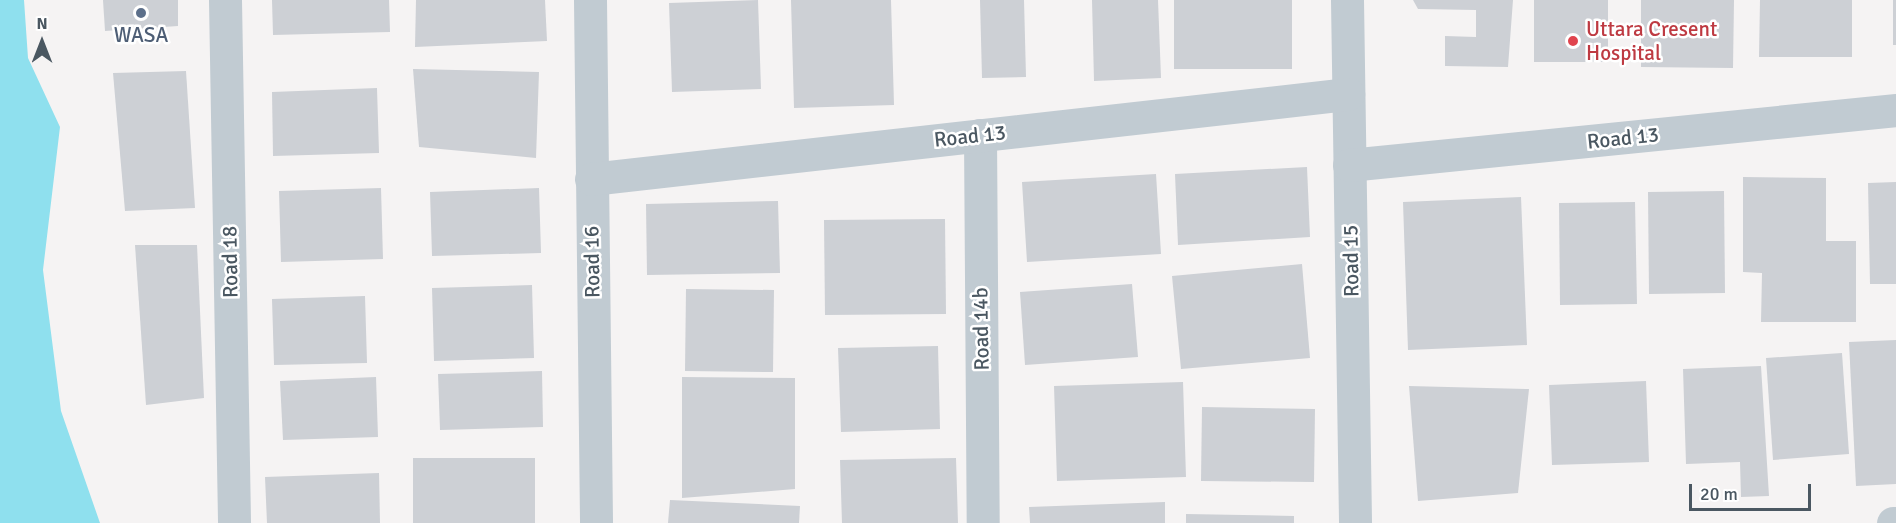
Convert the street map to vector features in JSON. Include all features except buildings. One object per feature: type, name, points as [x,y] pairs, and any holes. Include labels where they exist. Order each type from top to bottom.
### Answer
[{"type":"street","name":"Road 18","points":[[225,0],[234,523]]},
{"type":"street","name":"Road 16","points":[[590,0],[596,523]]},
{"type":"street","name":"Road 15","points":[[1347,0],[1355,523]]},
{"type":"street","name":"Road 13","points":[[591,178],[1348,94]]},
{"type":"street","name":"Road 13","points":[[1350,165],[1896,110]]},
{"type":"street","name":"Road 14b","points":[[980,135],[983,523]]},
{"type":"water","points":[[0,0],[24,0],[28,58],[60,127],[43,270],[61,411],[100,523],[0,523]]},
{"type":"place","name":"WASA","points":[[141,13]]},
{"type":"place","name":"Uttara Cresent Hospital","points":[[1573,41]]}]
